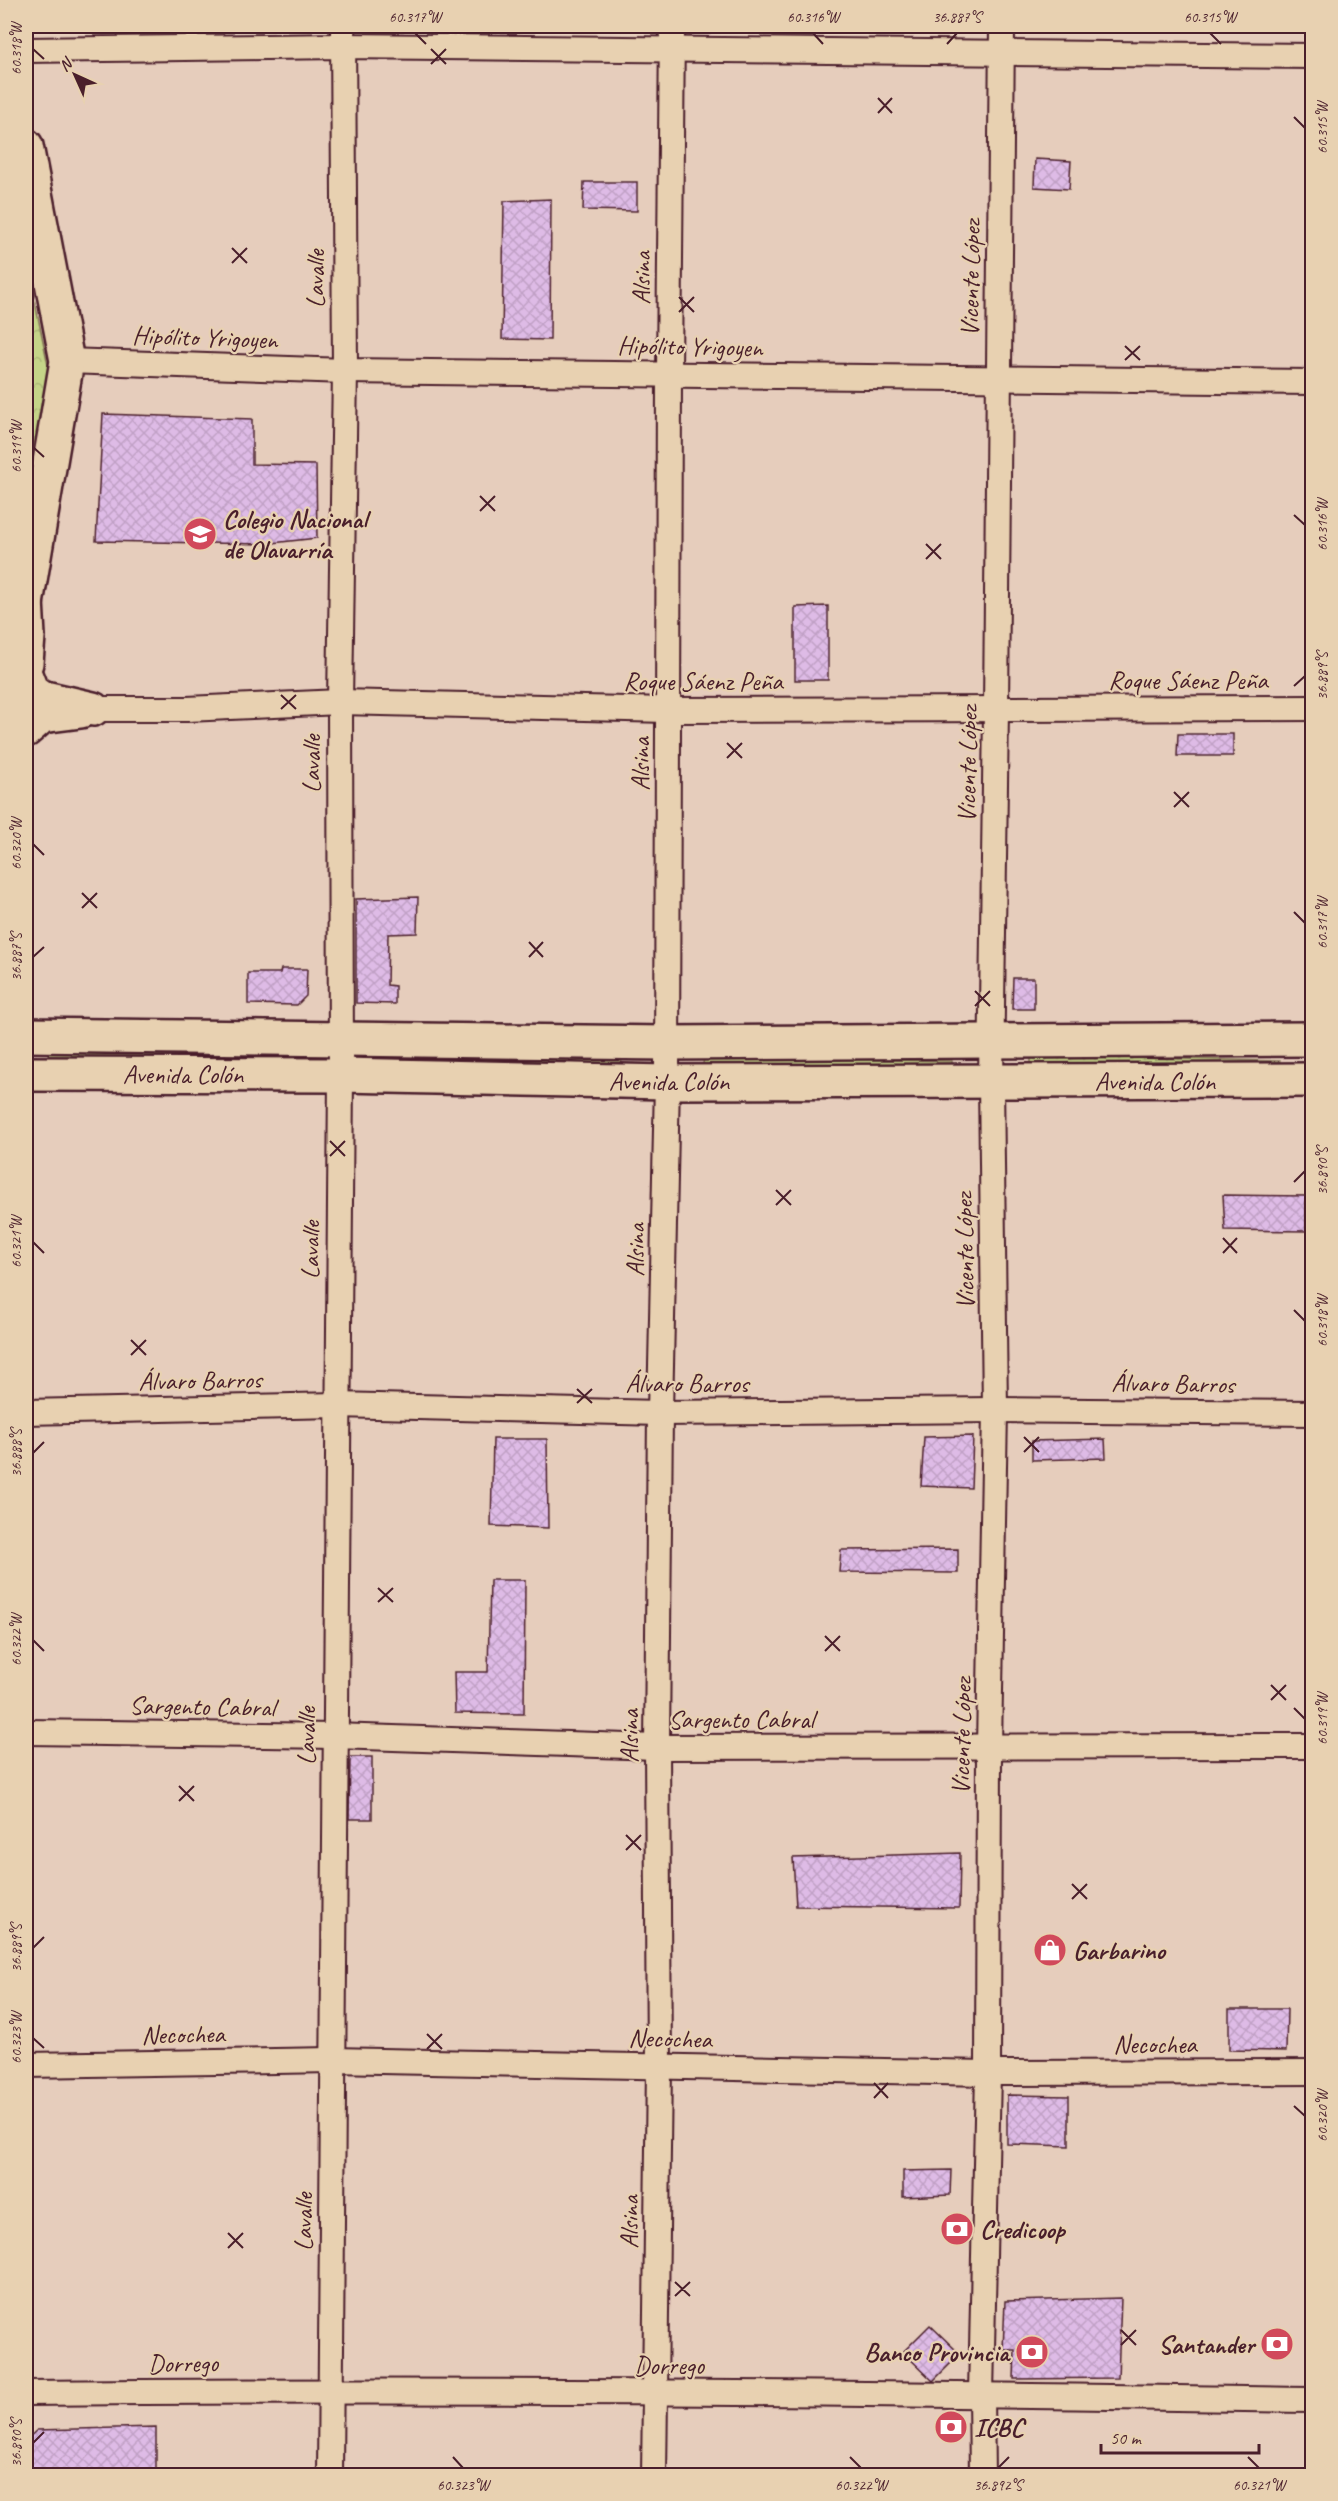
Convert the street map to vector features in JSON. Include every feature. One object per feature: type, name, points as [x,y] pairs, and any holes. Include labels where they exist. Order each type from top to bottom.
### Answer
[{"type":"main road","points":[[26,146],[66,361],[26,602],[28,636],[26,663]]},
{"type":"main road","points":[[26,677],[31,690],[41,697],[93,709]]},
{"type":"main road","points":[[26,730],[42,716],[93,709]]},
{"type":"main road","name":"Avenida Colón","points":[[26,1035],[667,1043],[1312,1040]]},
{"type":"main road","name":"Avenida Colón","points":[[26,1074],[340,1075],[667,1082],[1312,1080]]},
{"type":"street","name":"Vicente López","points":[[982,2475],[981,2394],[988,2073],[989,1747],[995,1410],[991,1081],[1002,26]]},
{"type":"street","points":[[26,50],[342,36],[672,37],[1001,52],[1312,56]]},
{"type":"street","name":"Lavalle","points":[[330,2475],[340,1075],[340,702],[345,371],[342,36]]},
{"type":"street","name":"Alsina","points":[[654,2475],[659,2066],[657,1747],[660,1413],[667,1082],[672,37]]},
{"type":"street","name":"Hipólito Yrigoyen","points":[[66,361],[345,371],[1312,382]]},
{"type":"street","name":"Roque Sáenz Peña","points":[[93,709],[188,709],[340,702],[668,710],[1312,708]]},
{"type":"street","name":"Álvaro Barros","points":[[26,1412],[337,1405],[660,1413],[995,1410],[1312,1413]]},
{"type":"street","name":"Sargento Cabral","points":[[26,1732],[335,1736],[657,1747],[1312,1746]]},
{"type":"street","name":"Necochea","points":[[26,2065],[332,2060],[988,2073],[1312,2072]]},
{"type":"street","name":"Dorrego","points":[[26,2393],[331,2390],[656,2394],[981,2394],[1312,2400]]},
{"type":"green space","points":[[26,260],[49,370],[26,528]]},
{"type":"green space","points":[[48,1051],[297,1056],[297,1064],[48,1059]]},
{"type":"green space","points":[[373,1054],[622,1058],[621,1066],[373,1062]]},
{"type":"green space","points":[[1031,1056],[1280,1061],[1280,1069],[1031,1064]]},
{"type":"green space","points":[[704,1057],[952,1061],[952,1069],[703,1064]]},
{"type":"building","points":[[1035,159],[1071,161],[1069,189],[1034,187]]},
{"type":"building","points":[[584,182],[637,182],[637,211],[583,210]]},
{"type":"building","points":[[551,199],[550,340],[502,339],[504,201]]},
{"type":"building","points":[[103,414],[252,419],[252,464],[316,465],[317,538],[263,544],[96,541]]},
{"type":"building","points":[[828,606],[828,680],[795,680],[795,607]]},
{"type":"building","points":[[1178,734],[1233,734],[1233,756],[1177,756]]},
{"type":"building","points":[[418,897],[417,933],[388,934],[387,985],[395,986],[395,1004],[356,1003],[356,899]]},
{"type":"building","points":[[281,969],[307,969],[306,996],[297,1005],[248,1004],[248,973],[280,973]]},
{"type":"building","points":[[1013,978],[1034,978],[1034,1009],[1012,1009]]},
{"type":"building","points":[[1223,1195],[1306,1196],[1306,1231],[1225,1230]]},
{"type":"building","points":[[973,1436],[971,1488],[921,1486],[924,1437]]},
{"type":"building","points":[[493,1439],[547,1439],[548,1528],[491,1526]]},
{"type":"building","points":[[1105,1439],[1106,1458],[1032,1460],[1032,1441]]},
{"type":"building","points":[[958,1549],[958,1573],[839,1572],[841,1550]]},
{"type":"building","points":[[490,1580],[525,1580],[524,1714],[455,1713],[454,1672],[488,1672]]},
{"type":"building","points":[[350,1757],[372,1757],[372,1819],[349,1819]]},
{"type":"building","points":[[960,1853],[959,1908],[796,1906],[793,1858]]},
{"type":"building","points":[[1229,2009],[1287,2009],[1286,2051],[1229,2050]]},
{"type":"building","points":[[1007,2095],[1069,2096],[1069,2146],[1007,2144]]},
{"type":"building","points":[[951,2170],[950,2195],[903,2197],[903,2171]]},
{"type":"building","points":[[1121,2298],[1118,2378],[1014,2379],[1015,2350],[1003,2350],[1005,2301]]},
{"type":"building","points":[[930,2325],[960,2354],[933,2381],[903,2352]]},
{"type":"building","points":[[156,2427],[156,2475],[26,2475],[26,2440],[37,2430]]},
{"type":"place","name":"Colegio Nacional de Olavarría","points":[[200,534]]},
{"type":"place","name":"Garbarino","points":[[1050,1950]]},
{"type":"place","name":"Credicoop","points":[[957,2229]]},
{"type":"place","name":"Santander","points":[[1277,2344]]},
{"type":"place","name":"Banco Provincia","points":[[1032,2352]]},
{"type":"place","name":"ICBC","points":[[951,2427]]}]
